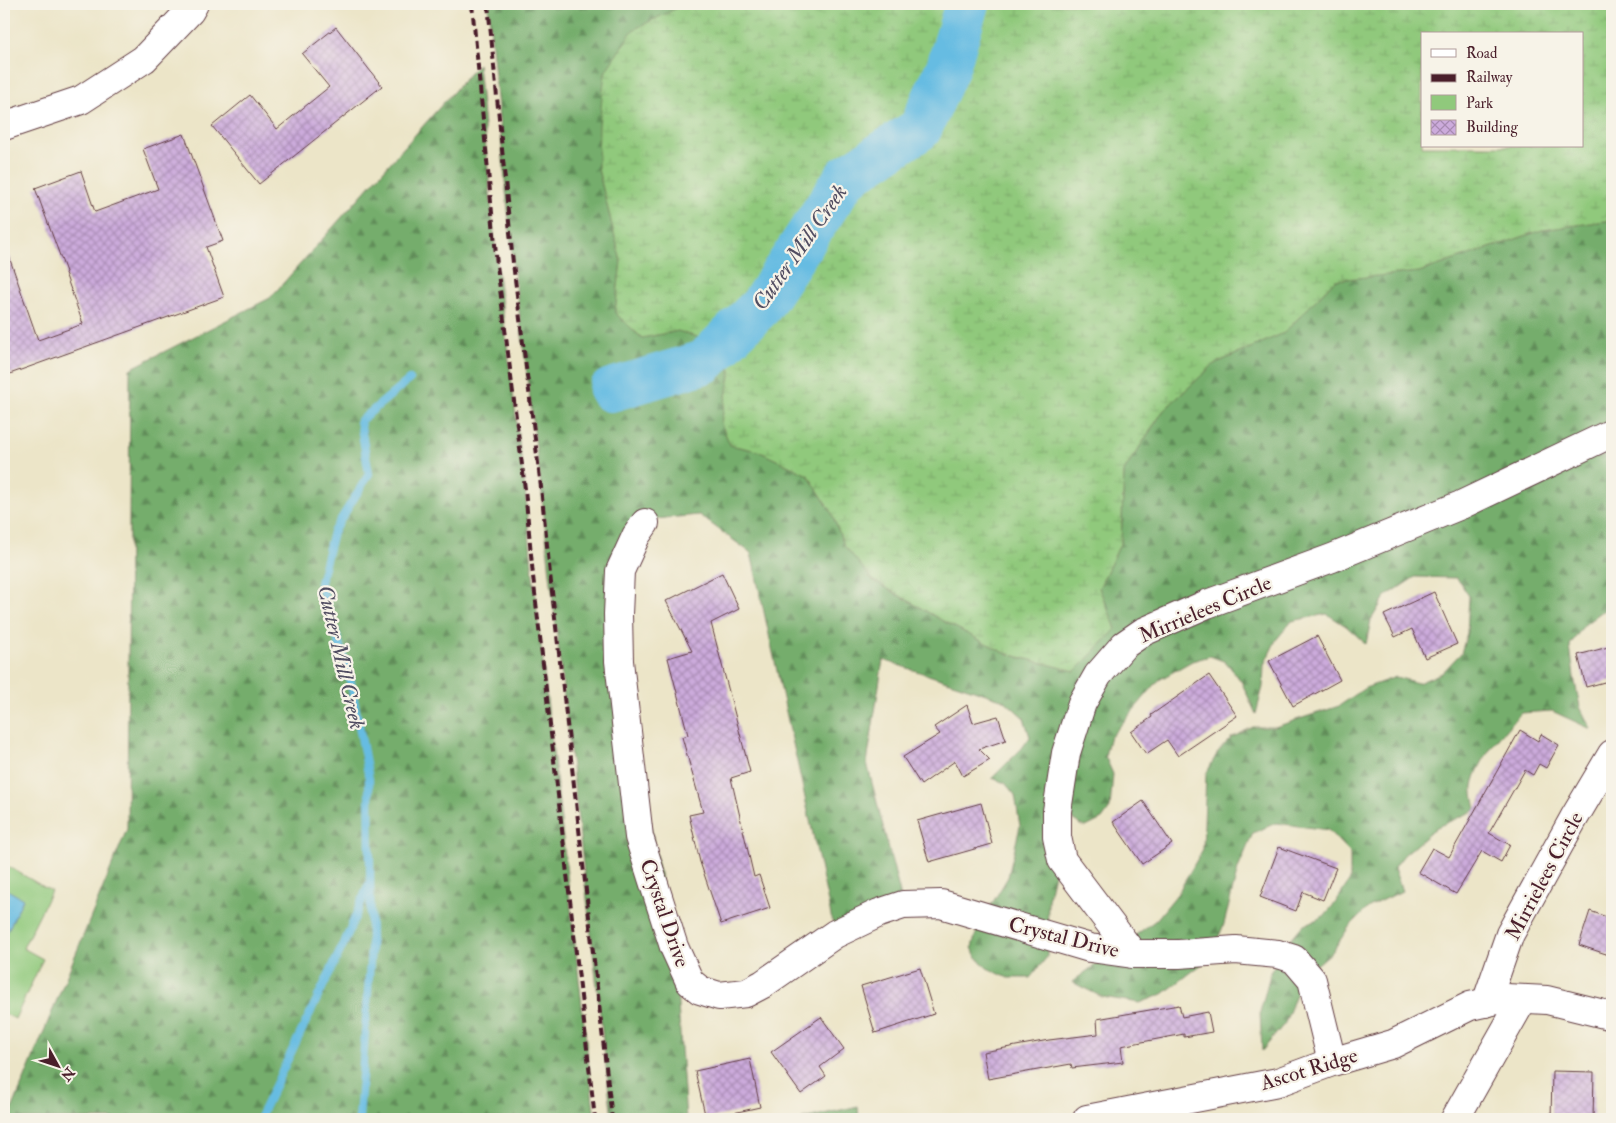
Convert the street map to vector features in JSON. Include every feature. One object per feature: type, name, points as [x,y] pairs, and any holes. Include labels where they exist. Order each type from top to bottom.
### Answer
[{"type":"street","points":[[4,126],[82,100],[144,59],[194,4]]},
{"type":"street","name":"Mirrielees Circle","points":[[1133,954],[1062,860],[1057,837],[1057,811],[1066,753],[1082,702],[1098,675],[1124,645],[1143,632],[1207,604],[1332,558],[1461,504],[1612,433]]},
{"type":"street","name":"Crystal Drive","points":[[645,523],[636,536],[620,571],[618,661],[639,837],[674,947],[690,982],[700,990],[719,996],[746,993],[763,984],[835,934],[879,913],[903,905],[941,904],[1090,948],[1133,954]]},
{"type":"street","name":"Mirrielees Circle","points":[[1486,1002],[1510,934],[1574,818],[1612,754]]},
{"type":"street","points":[[1133,954],[1179,954],[1236,950],[1278,954],[1294,959],[1312,980],[1332,1062]]},
{"type":"street","name":"Ascot Ridge","points":[[1087,1119],[1278,1082],[1332,1062],[1393,1044],[1470,1006],[1506,998],[1547,1000],[1612,1016]]},
{"type":"street","points":[[1455,1119],[1523,999]]},
{"type":"green space","points":[[488,4],[683,4],[679,7],[598,169],[621,261],[615,313],[642,338],[678,331],[716,342],[731,371],[721,423],[730,445],[758,451],[808,475],[831,511],[844,545],[873,580],[943,621],[1007,654],[1075,671],[1116,629],[1099,588],[1121,542],[1124,471],[1163,411],[1214,364],[1284,333],[1335,280],[1419,272],[1542,230],[1612,220],[1612,604],[1584,625],[1570,645],[1580,707],[1591,729],[1552,711],[1521,713],[1499,737],[1480,767],[1473,786],[1476,810],[1437,827],[1404,855],[1394,868],[1402,891],[1369,907],[1349,927],[1332,952],[1312,969],[1300,984],[1285,1023],[1262,1051],[1260,1012],[1271,971],[1289,941],[1302,926],[1324,916],[1336,902],[1350,880],[1350,853],[1328,830],[1276,823],[1253,833],[1238,869],[1224,924],[1210,958],[1163,994],[1140,1003],[1102,997],[1072,982],[1156,920],[1178,893],[1203,849],[1206,774],[1218,752],[1231,738],[1253,727],[1275,727],[1339,706],[1365,688],[1396,677],[1418,683],[1442,673],[1461,653],[1467,633],[1469,596],[1457,578],[1415,577],[1385,597],[1371,620],[1366,644],[1346,626],[1327,614],[1292,621],[1276,640],[1264,665],[1263,687],[1256,714],[1241,681],[1226,662],[1210,656],[1192,661],[1159,680],[1109,739],[1105,756],[1113,774],[1110,808],[1102,819],[1086,827],[1080,825],[1071,817],[1062,839],[1048,900],[1047,957],[1030,978],[1008,978],[987,968],[975,955],[972,947],[978,927],[1008,877],[1020,826],[1015,795],[1005,783],[992,778],[1022,748],[1030,737],[1024,718],[1004,700],[883,660],[867,763],[903,905],[835,934],[751,553],[699,515],[645,520],[636,536],[619,661],[674,947],[686,1119],[612,1119],[541,487],[513,263]]},
{"type":"green space","points":[[683,4],[1612,4],[1612,220],[1542,230],[1419,272],[1335,280],[1284,333],[1214,364],[1163,411],[1124,471],[1121,542],[1099,588],[1116,629],[1075,671],[1007,654],[943,621],[873,580],[844,545],[831,511],[808,475],[758,451],[730,445],[721,423],[731,371],[716,343],[678,331],[642,338],[615,313],[621,261],[598,169],[599,125],[605,72],[633,30]]},
{"type":"green space","points":[[478,64],[497,265],[525,489],[533,576],[595,1119],[8,1119],[127,829],[130,369],[270,298]]},
{"type":"green space","points":[[4,864],[51,891],[23,948],[43,959],[15,1019],[4,1013]]},
{"type":"green space","points":[[858,1106],[859,1119],[802,1119]]},
{"type":"water","points":[[4,888],[23,899],[4,939]]},
{"type":"building","points":[[336,27],[382,86],[259,184],[212,126],[250,95],[277,129],[329,87],[302,54]]},
{"type":"building","points":[[184,134],[223,241],[206,247],[224,297],[4,376],[4,252],[7,251],[38,340],[83,324],[35,188],[81,171],[95,212],[158,189],[143,149]]},
{"type":"building","points":[[722,573],[739,609],[711,623],[750,772],[731,778],[754,877],[759,875],[770,908],[721,924],[700,862],[689,815],[703,812],[682,737],[688,735],[668,658],[692,651],[666,601]]},
{"type":"building","points":[[1434,592],[1457,644],[1425,658],[1412,629],[1395,637],[1384,615]]},
{"type":"building","points":[[1317,636],[1340,680],[1293,706],[1269,661]]},
{"type":"building","points":[[1612,646],[1612,680],[1586,687],[1578,655]]},
{"type":"building","points":[[1209,675],[1237,716],[1178,756],[1167,740],[1146,754],[1131,732],[1152,717],[1151,715]]},
{"type":"building","points":[[967,705],[973,723],[998,716],[1006,740],[979,749],[990,760],[963,776],[955,761],[921,785],[903,757],[940,734],[934,727]]},
{"type":"building","points":[[1520,730],[1538,741],[1541,734],[1559,745],[1546,768],[1539,764],[1533,775],[1525,770],[1489,833],[1510,845],[1501,862],[1482,851],[1456,894],[1418,872],[1432,848],[1449,857]]},
{"type":"building","points":[[1143,801],[1172,844],[1142,864],[1113,822]]},
{"type":"building","points":[[981,803],[992,844],[929,862],[917,821]]},
{"type":"building","points":[[1279,847],[1336,868],[1323,900],[1303,892],[1296,911],[1260,897]]},
{"type":"building","points":[[1590,911],[1612,919],[1612,956],[1579,945]]},
{"type":"building","points":[[920,968],[934,1014],[875,1033],[861,986]]},
{"type":"building","points":[[1179,1005],[1182,1017],[1208,1012],[1212,1032],[1184,1037],[1184,1034],[1121,1046],[1123,1062],[1072,1068],[1071,1064],[988,1079],[983,1052],[1049,1040],[1098,1034],[1097,1019]]},
{"type":"building","points":[[821,1017],[844,1049],[820,1067],[826,1076],[801,1094],[771,1052]]},
{"type":"building","points":[[750,1059],[760,1107],[706,1119],[695,1071]]},
{"type":"building","points":[[1552,1071],[1594,1072],[1593,1119],[1551,1119]]},
{"type":"waterway","name":"Cutter Mill Creek","points":[[611,390],[704,362],[761,306],[846,177],[920,129],[948,67],[967,4]]},
{"type":"waterway","name":"Cutter Mill Creek","points":[[359,1119],[371,948],[369,779],[350,678],[320,583],[333,532],[369,474],[360,421],[410,379]]},
{"type":"waterway","points":[[259,1119],[345,941],[368,886]]},
{"type":"railway","points":[[472,4],[497,265],[525,489],[533,576],[595,1119]]},
{"type":"railway","points":[[488,4],[513,263],[541,487],[612,1119]]}]
